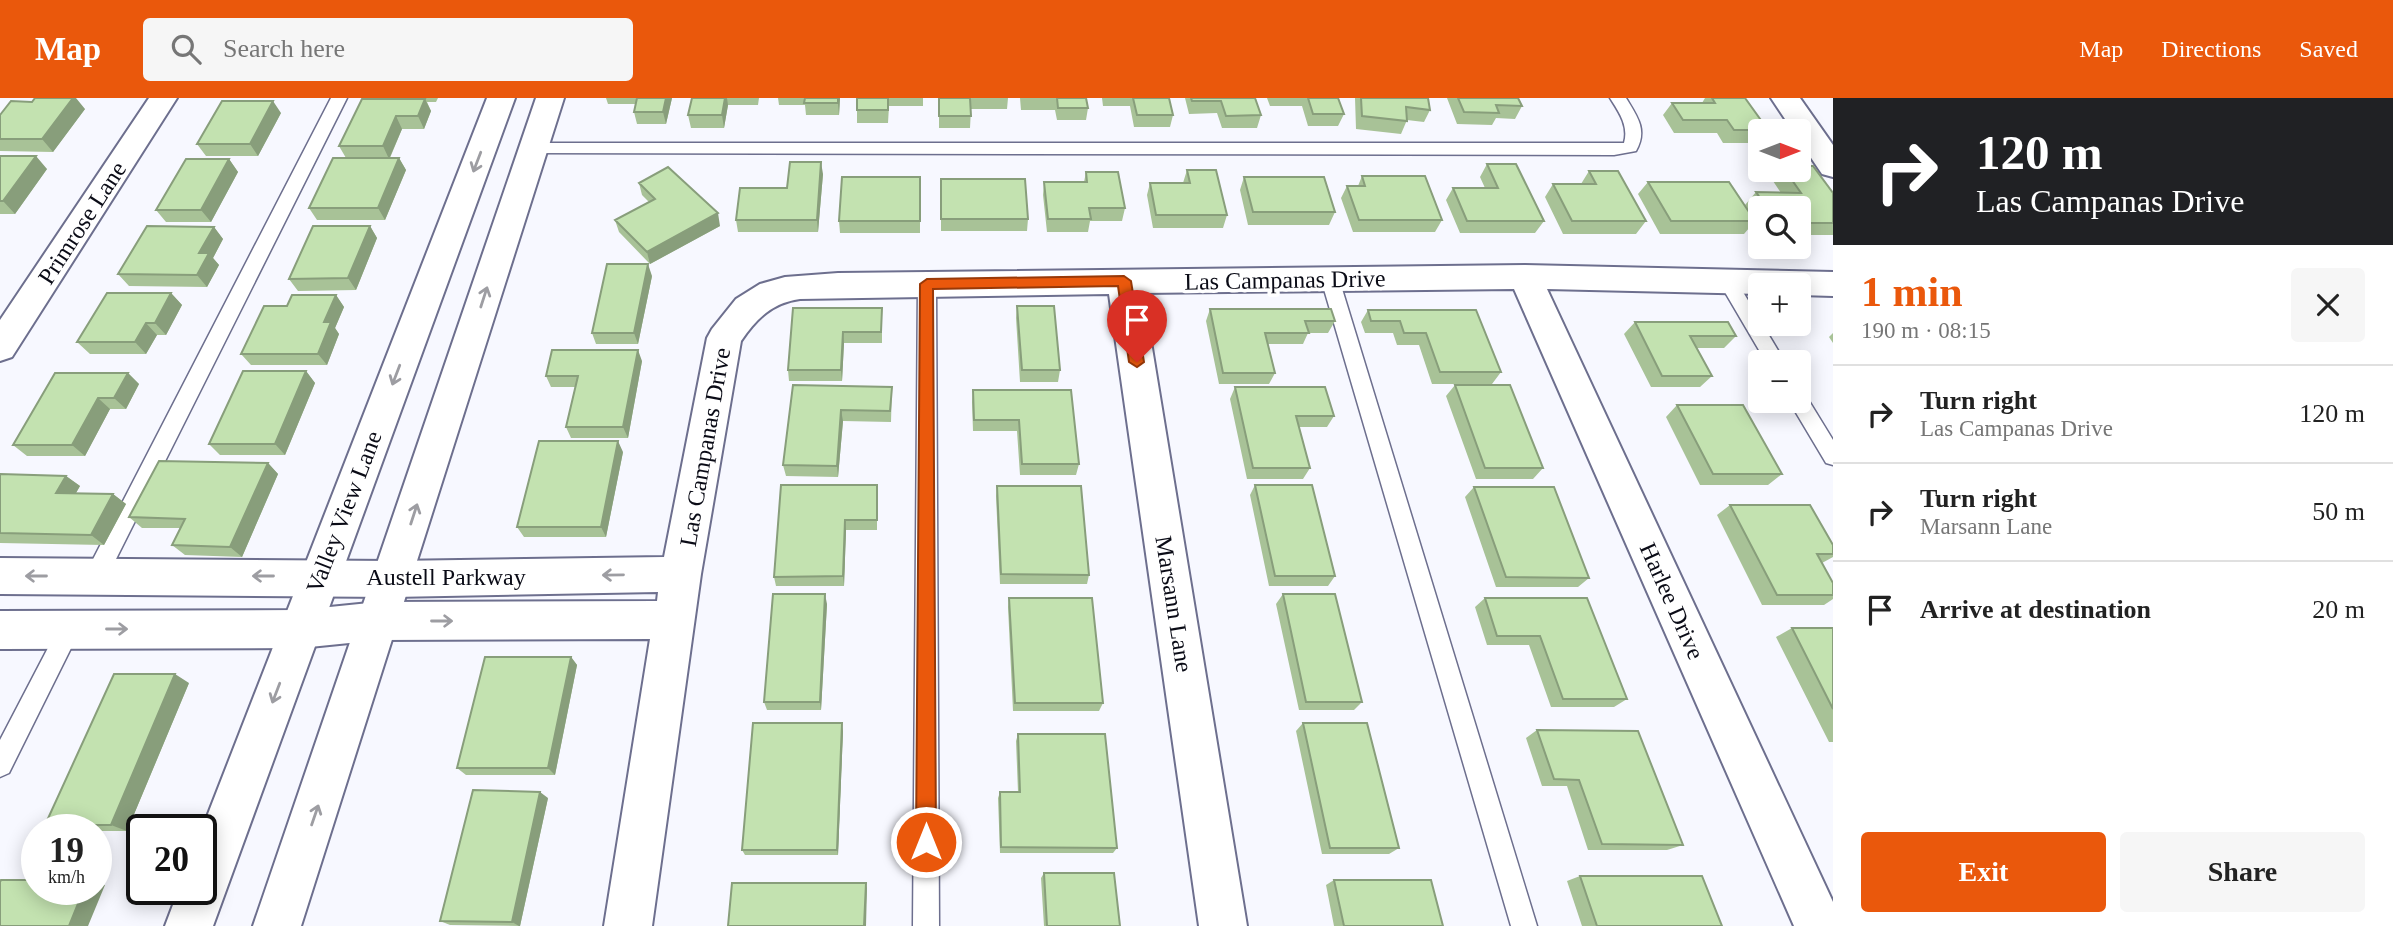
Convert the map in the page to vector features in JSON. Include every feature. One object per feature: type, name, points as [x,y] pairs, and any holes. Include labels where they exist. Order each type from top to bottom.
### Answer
[{"type":"street","name":"Primrose Lane","points":[[0,348],[163,98]]},
{"type":"street","name":"Valley View Lane","points":[[189,926],[501,98]]},
{"type":"street","points":[[277,926],[550,98]]},
{"type":"street","points":[[1784,98],[1830,159]]},
{"type":"street","name":"Las Campanas Drive","points":[[628,926],[681,574],[724,338],[740,314],[762,295],[791,288],[927,284],[1525,277],[1833,285]]},
{"type":"street","name":"Harlee Drive","points":[[1525,277],[1819,926]]},
{"type":"street","name":"Marsann Lane","points":[[1124,281],[1223,926]]},
{"type":"street","name":"Austell Parkway","points":[[0,630],[300,629],[386,600],[681,574]]},
{"type":"street","name":"Austell Parkway","points":[[0,576],[319,576],[386,600],[675,620]]},
{"type":"lane","points":[[96,576],[339,98]]},
{"type":"lane","points":[[533,148],[1614,150],[1630,147],[1636,133],[1618,98]]},
{"type":"lane","points":[[1330,279],[1524,926]]},
{"type":"lane","points":[[1728,282],[1769,350]]},
{"type":"lane","points":[[926,926],[927,284]]},
{"type":"lane","points":[[1806,413],[1833,457]]},
{"type":"lane","points":[[0,765],[69,629]]},
{"type":"building","points":[[35,98],[73,98],[42,139],[0,139],[0,115],[11,101],[32,102]]},
{"type":"building","points":[[637,98],[666,98],[663,112],[634,112]]},
{"type":"building","points":[[692,98],[725,98],[722,115],[688,115]]},
{"type":"building","points":[[805,98],[838,98],[838,103],[804,103]]},
{"type":"building","points":[[857,98],[888,98],[888,110],[857,110]]},
{"type":"building","points":[[939,98],[970,98],[971,116],[939,116]]},
{"type":"building","points":[[1057,98],[1086,98],[1088,108],[1058,108]]},
{"type":"building","points":[[1133,98],[1169,98],[1173,115],[1137,115]]},
{"type":"building","points":[[1191,98],[1255,98],[1261,115],[1226,116],[1221,101],[1192,101]]},
{"type":"building","points":[[1308,98],[1338,98],[1344,114],[1313,114]]},
{"type":"building","points":[[1361,98],[1428,98],[1430,110],[1406,107],[1407,121],[1362,116]]},
{"type":"building","points":[[1458,98],[1518,98],[1522,106],[1496,105],[1499,113],[1464,112]]},
{"type":"building","points":[[1712,98],[1745,98],[1760,119],[1748,119],[1748,130],[1734,130],[1727,120],[1683,120],[1672,103],[1715,103]]},
{"type":"building","points":[[362,99],[425,99],[418,116],[396,116],[383,146],[339,146]]},
{"type":"building","points":[[222,101],[273,101],[250,144],[197,144]]},
{"type":"building","points":[[0,156],[36,156],[3,201],[0,201]]},
{"type":"building","points":[[333,158],[399,158],[378,208],[309,208]]},
{"type":"building","points":[[186,159],[229,159],[201,210],[156,210]]},
{"type":"building","points":[[790,162],[821,162],[817,220],[736,220],[740,188],[787,188]]},
{"type":"building","points":[[1487,164],[1516,164],[1544,221],[1467,221],[1453,188],[1498,188]]},
{"type":"building","points":[[1813,166],[1833,193],[1833,223],[1811,223],[1811,196],[1759,196],[1756,192],[1801,193],[1793,182],[1811,182]]},
{"type":"building","points":[[668,167],[718,213],[647,252],[615,220],[655,199],[639,183]]},
{"type":"building","points":[[1187,170],[1216,170],[1227,215],[1156,215],[1150,183],[1190,183]]},
{"type":"building","points":[[1589,171],[1618,171],[1646,221],[1572,221],[1553,184],[1596,184]]},
{"type":"building","points":[[1086,172],[1118,172],[1125,208],[1089,208],[1091,219],[1048,219],[1044,182],[1087,182]]},
{"type":"building","points":[[1362,176],[1425,176],[1442,220],[1359,220],[1347,186],[1365,186]]},
{"type":"building","points":[[842,177],[920,177],[920,221],[839,221]]},
{"type":"building","points":[[1244,177],[1324,177],[1335,212],[1253,212]]},
{"type":"building","points":[[941,179],[1025,179],[1028,219],[941,219]]},
{"type":"building","points":[[1648,182],[1729,182],[1748,210],[1748,221],[1671,221]]},
{"type":"building","points":[[147,226],[214,227],[199,253],[209,253],[197,275],[118,274]]},
{"type":"building","points":[[313,226],[370,226],[348,278],[289,279]]},
{"type":"building","points":[[607,264],[648,264],[634,333],[592,333]]},
{"type":"building","points":[[107,293],[171,293],[155,323],[146,323],[135,342],[77,342]]},
{"type":"building","points":[[292,295],[336,295],[324,322],[331,322],[318,354],[241,354],[264,306],[287,306]]},
{"type":"building","points":[[1017,306],[1054,306],[1060,370],[1022,370]]},
{"type":"building","points":[[793,308],[882,308],[881,332],[843,332],[841,370],[788,370]]},
{"type":"building","points":[[1210,309],[1331,309],[1335,321],[1305,321],[1309,333],[1265,333],[1275,373],[1223,373]]},
{"type":"building","points":[[1368,310],[1476,310],[1501,372],[1440,372],[1426,333],[1404,333],[1400,321],[1371,321]]},
{"type":"building","points":[[1635,322],[1728,322],[1736,336],[1690,336],[1712,376],[1662,376]]},
{"type":"building","points":[[552,350],[638,350],[623,427],[566,427],[578,376],[546,376]]},
{"type":"building","points":[[243,371],[306,371],[275,444],[209,444]]},
{"type":"building","points":[[55,373],[128,373],[114,398],[98,398],[72,445],[13,445]]},
{"type":"building","points":[[793,385],[892,387],[890,411],[841,410],[837,466],[783,465]]},
{"type":"building","points":[[1455,385],[1510,385],[1543,468],[1485,468]]},
{"type":"building","points":[[1235,387],[1325,387],[1334,416],[1296,416],[1310,468],[1253,468]]},
{"type":"building","points":[[973,390],[1071,390],[1079,464],[1022,464],[1019,420],[974,420]]},
{"type":"building","points":[[1677,405],[1743,405],[1782,474],[1713,474]]},
{"type":"building","points":[[539,441],[618,441],[601,527],[517,527]]},
{"type":"building","points":[[159,461],[268,463],[230,547],[172,545],[185,519],[129,517]]},
{"type":"building","points":[[0,474],[66,476],[56,493],[113,494],[91,535],[0,533]]},
{"type":"building","points":[[781,485],[877,485],[877,520],[845,520],[843,576],[774,577]]},
{"type":"building","points":[[1255,485],[1312,485],[1335,576],[1275,576]]},
{"type":"building","points":[[997,486],[1081,486],[1089,575],[1001,574]]},
{"type":"building","points":[[1474,487],[1554,487],[1589,578],[1506,577]]},
{"type":"building","points":[[1730,505],[1810,505],[1833,545],[1833,554],[1817,554],[1833,583],[1833,595],[1777,595]]},
{"type":"building","points":[[773,594],[825,594],[820,702],[764,702]]},
{"type":"building","points":[[1283,594],[1335,594],[1362,702],[1306,702]]},
{"type":"building","points":[[1009,598],[1092,598],[1103,703],[1015,703]]},
{"type":"building","points":[[1485,598],[1587,598],[1627,699],[1563,699],[1540,636],[1497,636]]},
{"type":"building","points":[[1792,628],[1833,628],[1833,709]]},
{"type":"building","points":[[485,657],[571,657],[548,768],[457,768]]},
{"type":"building","points":[[114,674],[175,674],[112,823],[112,814],[50,814]]},
{"type":"building","points":[[753,723],[842,723],[837,850],[742,850]]},
{"type":"building","points":[[1303,723],[1367,723],[1399,848],[1330,848]]},
{"type":"building","points":[[1537,730],[1638,731],[1683,845],[1602,844],[1579,780],[1554,779]]},
{"type":"building","points":[[1018,734],[1105,734],[1117,848],[1001,847],[1000,792],[1020,792]]},
{"type":"building","points":[[473,790],[540,792],[512,922],[440,921]]},
{"type":"building","points":[[1044,873],[1114,873],[1120,926],[1047,926]]},
{"type":"building","points":[[1580,876],[1702,876],[1722,926],[1597,926]]},
{"type":"building","points":[[21,880],[21,905],[78,905],[69,926],[0,926],[0,882]]},
{"type":"building","points":[[1334,880],[1431,880],[1443,926],[1344,926]]},
{"type":"building","points":[[732,883],[866,883],[864,926],[728,926]]},
{"type":"route","points":[[926,842],[927,284],[1124,281],[1137,362]]}]
